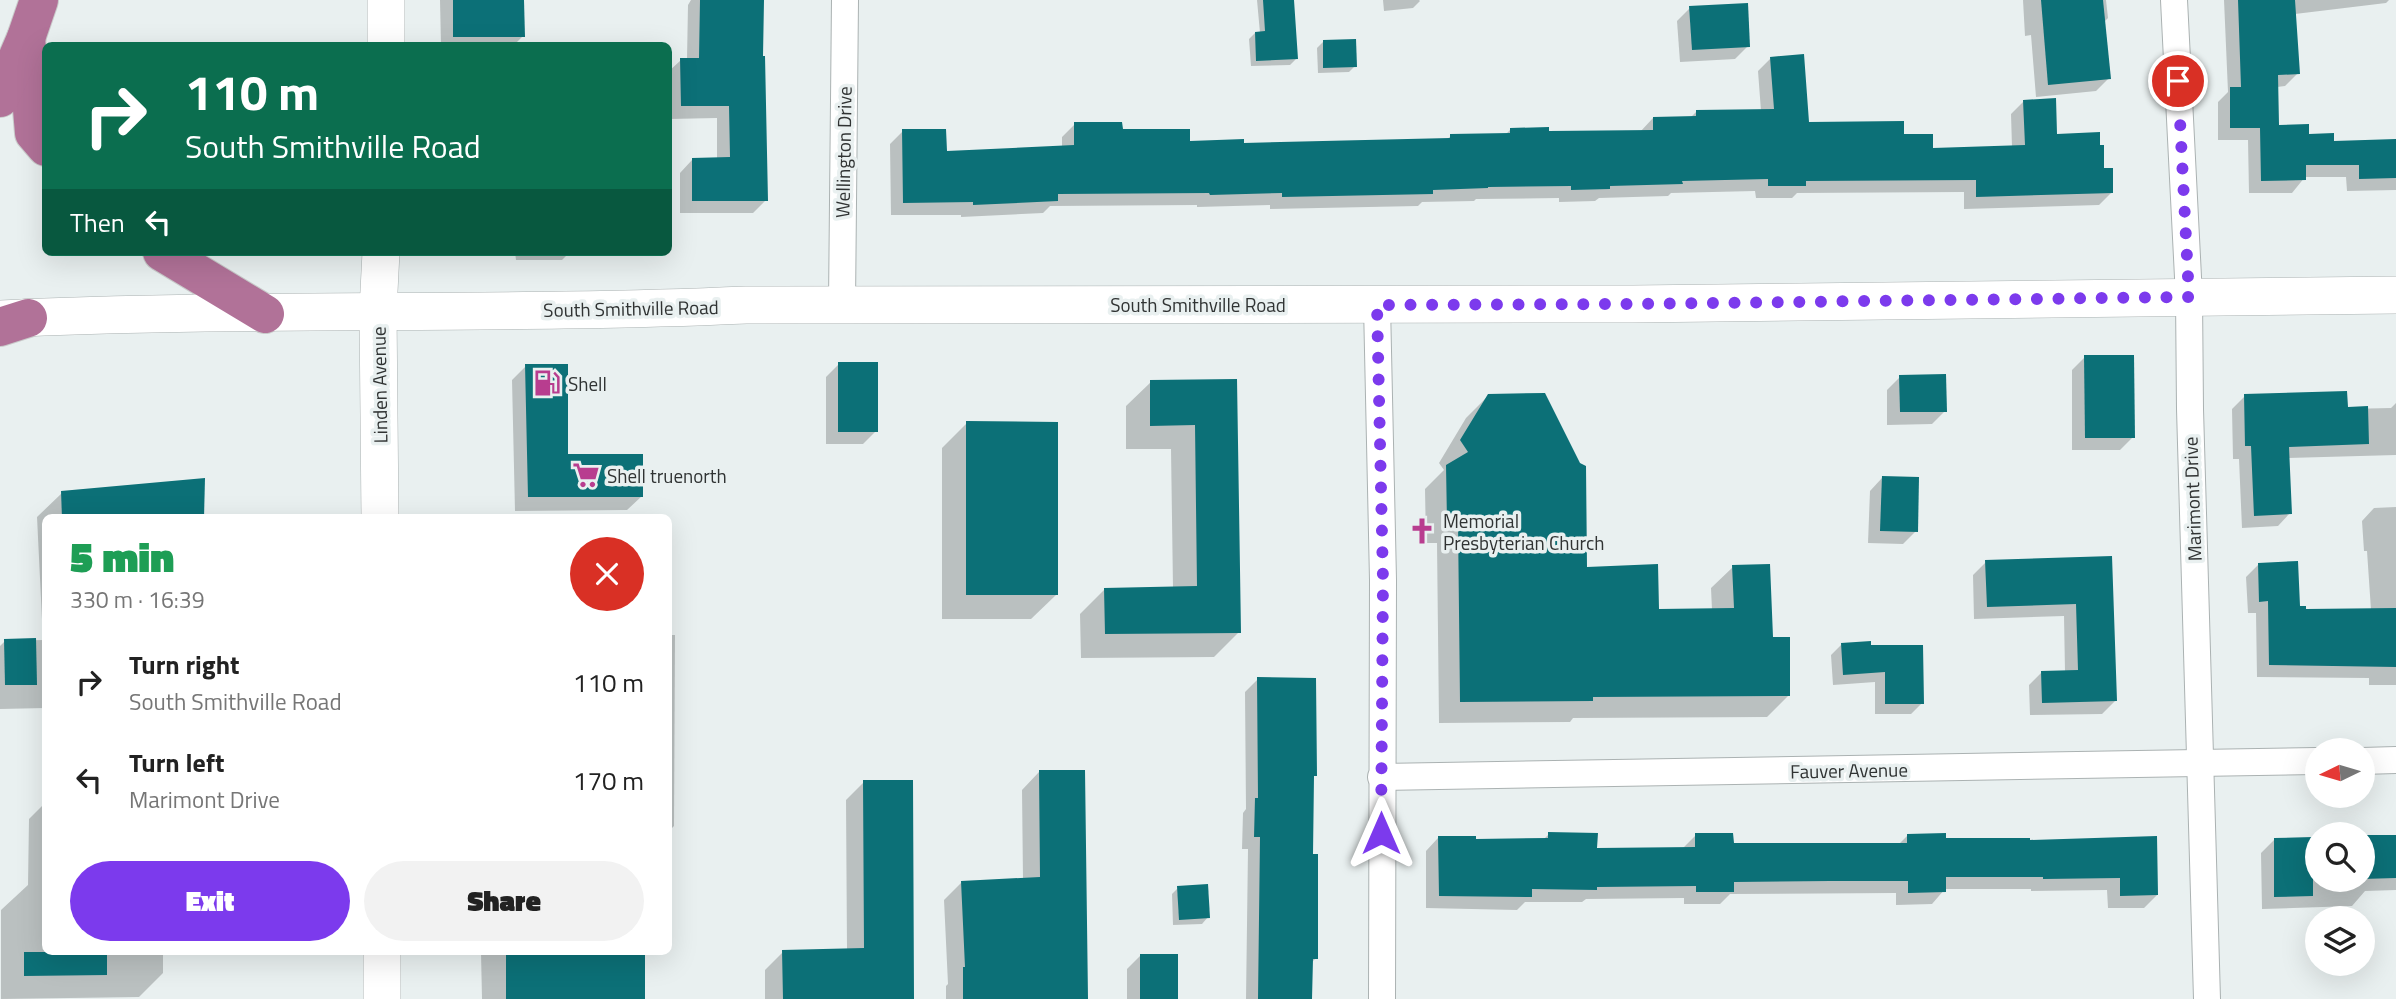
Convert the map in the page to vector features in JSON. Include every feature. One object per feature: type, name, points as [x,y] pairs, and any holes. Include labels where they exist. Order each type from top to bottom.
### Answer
[{"type":"highway","points":[[0,99],[39,0]]},
{"type":"highway","points":[[26,38],[34,133],[42,142]]},
{"type":"highway","points":[[169,256],[265,314]]},
{"type":"main road","points":[[386,0],[386,42]]},
{"type":"main road","name":"Linden Avenue","points":[[380,256],[380,514]]},
{"type":"main road","name":"South Smithville Road","points":[[9,321],[378,311],[842,304],[1633,304],[2396,295]]},
{"type":"main road","points":[[382,955],[382,999]]},
{"type":"street","name":"Wellington Drive","points":[[842,304],[845,0]]},
{"type":"street","name":"Marimont Drive","points":[[2174,0],[2189,297],[2207,999]]},
{"type":"street","points":[[1377,305],[1383,580],[1382,999]]},
{"type":"street","points":[[2375,761],[2396,760]]},
{"type":"street","name":"Fauver Avenue","points":[[1381,777],[2305,761]]},
{"type":"building","points":[[453,0],[524,0],[525,37],[453,37]]},
{"type":"building","points":[[700,0],[764,0],[763,56],[768,201],[692,201],[692,158],[730,157],[729,106],[681,106],[680,58],[699,58]]},
{"type":"building","points":[[1263,0],[1294,0],[1298,59],[1256,61],[1255,32],[1265,31]]},
{"type":"building","points":[[2041,0],[2103,0],[2111,79],[2048,85]]},
{"type":"building","points":[[2238,0],[2295,0],[2300,74],[2278,75],[2279,125],[2309,124],[2309,134],[2334,133],[2334,141],[2396,139],[2396,178],[2359,179],[2359,165],[2306,165],[2306,180],[2261,181],[2260,128],[2230,128],[2230,87],[2241,87]]},
{"type":"building","points":[[1748,3],[1750,47],[1692,50],[1689,6]]},
{"type":"building","points":[[1356,39],[1357,67],[1323,68],[1323,40]]},
{"type":"building","points":[[1804,54],[1809,122],[1904,121],[1904,134],[1933,134],[1933,148],[2025,145],[2023,100],[2056,98],[2057,134],[2100,132],[2100,145],[2104,145],[2104,168],[2113,168],[2113,193],[1976,197],[1976,180],[1806,181],[1806,186],[1768,186],[1768,179],[1682,181],[1683,184],[1610,186],[1610,189],[1571,190],[1571,186],[1488,187],[1433,190],[1433,194],[1282,197],[1282,193],[1058,194],[1058,201],[973,205],[973,202],[903,203],[902,129],[946,129],[947,151],[1074,145],[1074,122],[1122,122],[1123,129],[1190,129],[1190,141],[1244,139],[1244,143],[1450,138],[1450,134],[1510,133],[1510,128],[1549,127],[1549,131],[1653,130],[1653,117],[1696,116],[1696,110],[1774,109],[1770,57]]},
{"type":"building","points":[[2084,355],[2134,355],[2135,438],[2085,438]]},
{"type":"building","points":[[838,362],[878,362],[878,432],[838,432]]},
{"type":"building","points":[[525,364],[568,364],[568,454],[643,454],[643,497],[528,497]]},
{"type":"building","points":[[1946,374],[1947,412],[1900,412],[1899,375]]},
{"type":"building","points":[[1237,379],[1241,633],[1105,634],[1104,588],[1197,586],[1195,425],[1150,426],[1150,380]]},
{"type":"building","points":[[2347,391],[2348,407],[2368,406],[2369,444],[2289,447],[2292,514],[2254,516],[2251,446],[2245,446],[2244,394]]},
{"type":"building","points":[[1545,393],[1580,463],[1586,466],[1587,567],[1658,564],[1659,609],[1734,608],[1732,565],[1770,564],[1773,637],[1790,637],[1790,696],[1593,697],[1593,701],[1460,702],[1458,522],[1447,522],[1446,465],[1468,452],[1460,440],[1488,394]]},
{"type":"building","points":[[966,421],[1058,422],[1058,595],[966,595]]},
{"type":"building","points":[[1882,476],[1919,477],[1918,532],[1880,531]]},
{"type":"building","points":[[205,478],[204,514],[62,514],[61,491]]},
{"type":"building","points":[[2112,556],[2117,701],[2042,703],[2041,671],[2078,670],[2076,604],[1987,607],[1985,560]]},
{"type":"building","points":[[2298,561],[2300,606],[2306,606],[2306,609],[2396,608],[2396,667],[2269,665],[2268,601],[2259,602],[2258,563]]},
{"type":"building","points":[[36,638],[37,685],[5,685],[4,639]]},
{"type":"building","points":[[1871,641],[1871,645],[1923,645],[1924,704],[1885,704],[1885,672],[1843,675],[1841,643]]},
{"type":"building","points":[[1257,677],[1316,678],[1317,776],[1314,776],[1313,854],[1318,854],[1318,959],[1313,959],[1312,999],[1258,999],[1260,837],[1254,837],[1255,798],[1258,798]]},
{"type":"building","points":[[1039,770],[1085,770],[1088,999],[963,999],[965,967],[961,881],[1040,877]]},
{"type":"building","points":[[863,780],[913,780],[914,999],[783,999],[782,950],[864,948]]},
{"type":"building","points":[[1548,832],[1598,833],[1597,848],[1695,847],[1695,833],[1733,833],[1734,843],[1907,843],[1907,834],[1946,833],[1946,838],[2030,840],[2157,836],[2158,895],[2120,896],[2120,878],[1946,877],[1946,892],[1908,893],[1908,881],[1830,881],[1734,882],[1734,892],[1696,892],[1696,886],[1597,887],[1597,890],[1532,889],[1532,897],[1439,896],[1438,836],[1476,836],[1476,839],[1548,838]]},
{"type":"building","points":[[2375,835],[2396,835],[2396,878],[2375,879]]},
{"type":"building","points":[[2305,837],[2305,892],[2313,892],[2313,896],[2274,897],[2274,838]]},
{"type":"building","points":[[1208,884],[1210,918],[1179,920],[1177,886]]},
{"type":"building","points":[[24,952],[42,952],[42,955],[107,955],[107,975],[24,976]]},
{"type":"building","points":[[1140,954],[1178,954],[1178,999],[1140,999]]},
{"type":"building","points":[[506,955],[645,955],[645,999],[506,999]]},
{"type":"place","name":"Shell","points":[[547,383]]},
{"type":"place","name":"Shell truenorth","points":[[586,475]]},
{"type":"place","name":"Memorial Presbyterian Church","points":[[1422,531]]},
{"type":"route","points":[[1381,833],[1383,580],[1377,305],[2189,297],[2178,81]]}]
